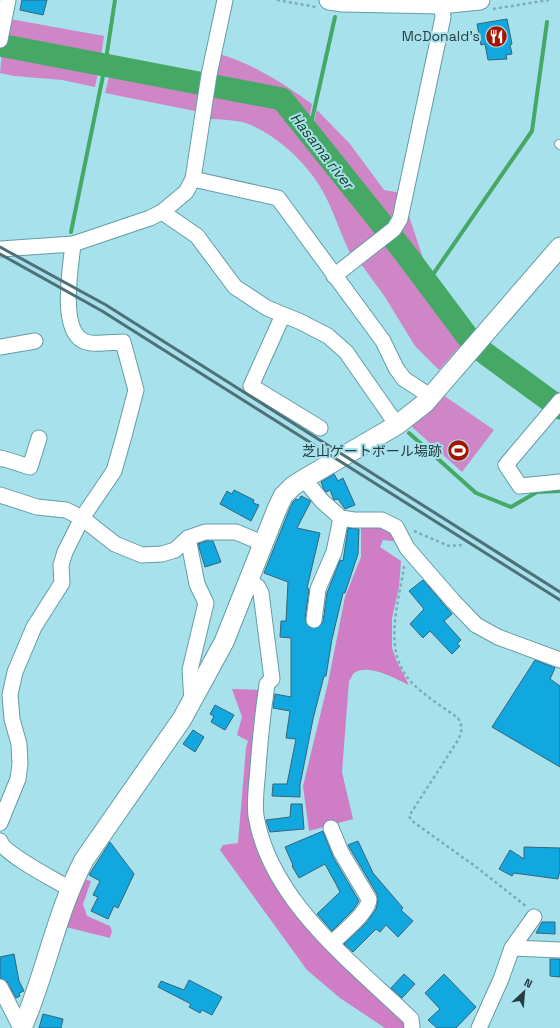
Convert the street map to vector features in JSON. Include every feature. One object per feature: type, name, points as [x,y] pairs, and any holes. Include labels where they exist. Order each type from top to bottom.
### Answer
[{"type":"street","points":[[0,38],[8,0]]},
{"type":"street","points":[[0,249],[73,244],[150,218],[162,212],[186,192],[193,178],[209,75],[226,0]]},
{"type":"street","points":[[329,0],[342,2],[441,2],[480,0]]},
{"type":"street","points":[[334,276],[394,229],[400,219],[442,24],[443,17],[441,2]]},
{"type":"street","points":[[193,178],[278,198],[383,341],[396,368],[404,379],[430,396]]},
{"type":"street","points":[[162,212],[197,236],[235,287],[267,308],[301,322],[328,336],[346,352],[397,425]]},
{"type":"street","points":[[0,823],[14,790],[19,772],[19,744],[6,722],[15,672],[34,627],[62,583],[61,565],[65,552],[82,518],[114,471],[136,390],[123,342],[86,342],[77,336],[69,318],[68,301],[73,244]]},
{"type":"street","points":[[21,1028],[31,1006],[70,889],[84,860],[182,719],[192,702],[224,642],[262,544],[284,496],[293,486],[304,479],[410,416],[558,255]]},
{"type":"street","points":[[283,315],[250,386],[320,428]]},
{"type":"street","points":[[0,347],[35,341]]},
{"type":"street","points":[[556,406],[506,465],[520,486],[560,482]]},
{"type":"street","points":[[0,459],[1,458],[30,467],[39,438]]},
{"type":"street","points":[[304,479],[322,501],[341,518],[354,520],[382,520],[390,523],[396,528],[407,548],[476,625],[498,637],[560,660]]},
{"type":"street","points":[[0,495],[37,507],[66,510],[82,518],[115,544],[142,555],[162,554],[175,550],[188,538],[205,532],[236,532],[262,544]]},
{"type":"street","points":[[314,620],[318,589],[334,552],[341,518]]},
{"type":"street","points":[[188,538],[197,584],[206,603],[190,670],[192,702]]},
{"type":"street","points":[[248,579],[258,587],[261,593],[272,679],[267,684],[261,727],[256,786],[256,815],[268,857],[283,883],[308,918],[411,1019],[412,1028]]},
{"type":"street","points":[[331,828],[341,852],[369,899],[369,904],[364,910],[332,943]]},
{"type":"street","points":[[0,844],[19,859],[70,889]]},
{"type":"street","points":[[480,1028],[501,979],[512,948],[534,916]]},
{"type":"street","points":[[512,948],[560,950]]},
{"type":"street","points":[[0,987],[21,1028]]},
{"type":"path","points":[[390,523],[407,528],[450,546],[462,545]]},
{"type":"path","points":[[407,548],[394,618],[394,647],[399,661],[409,680],[458,718],[462,725],[462,732],[458,740],[409,816],[412,821],[475,866],[528,909],[534,916]]},
{"type":"shaded area","points":[[10,19],[104,36],[101,56],[5,38]]},
{"type":"shaded area","points":[[2,52],[98,72],[95,87],[62,80],[14,76],[0,73]]},
{"type":"shaded area","points":[[220,54],[257,69],[312,104],[309,121],[286,94],[215,78]]},
{"type":"shaded area","points":[[110,73],[199,91],[195,111],[105,93]]},
{"type":"shaded area","points":[[214,94],[278,106],[380,234],[352,257],[324,193],[313,175],[286,147],[253,126],[238,121],[209,119]]},
{"type":"shaded area","points":[[317,110],[350,144],[384,190],[401,193],[392,226],[313,126]]},
{"type":"shaded area","points":[[407,210],[427,270],[398,233]]},
{"type":"shaded area","points":[[386,243],[462,344],[439,370],[415,346],[385,297],[361,264]]},
{"type":"shaded area","name":"芝山ゲートボール場跡","points":[[443,395],[494,430],[462,472],[411,426],[431,410]]},
{"type":"shaded area","points":[[361,523],[383,525],[401,542],[383,540],[380,547],[401,561],[399,587],[392,618],[392,648],[397,662],[409,685],[390,676],[374,671],[360,670],[353,674],[349,681],[342,772],[353,819],[309,831],[303,786],[328,683],[345,597],[361,557]]},
{"type":"shaded area","points":[[232,689],[261,690],[257,727],[264,860],[406,1021],[409,1028],[385,1028],[340,998],[307,970],[220,850],[223,845],[238,843],[246,748],[248,741],[237,735],[242,717]]},
{"type":"shaded area","points":[[84,879],[91,881],[83,904],[87,916],[110,926],[112,931],[110,938],[66,927],[74,900]]},
{"type":"building","points":[[22,0],[47,0],[43,15],[20,10]]},
{"type":"building","points":[[507,19],[512,44],[510,45],[512,54],[506,55],[507,59],[488,60],[485,44],[481,45],[477,24]]},
{"type":"building","points":[[334,474],[338,481],[343,478],[355,505],[345,509],[338,499],[334,500],[330,490],[326,492],[324,490],[321,482]]},
{"type":"building","points":[[234,490],[254,500],[253,503],[259,505],[251,521],[220,504],[227,491],[232,494]]},
{"type":"building","points":[[301,496],[311,501],[297,528],[320,533],[307,588],[309,589],[305,619],[309,627],[317,628],[323,622],[327,593],[340,560],[343,561],[348,528],[359,529],[358,554],[345,593],[343,593],[332,639],[326,676],[324,676],[313,719],[300,785],[300,797],[272,796],[273,784],[287,784],[296,739],[286,738],[290,711],[273,708],[275,694],[291,697],[291,638],[280,637],[281,621],[286,621],[288,582],[264,573],[290,508],[293,502],[296,499],[299,500]]},
{"type":"building","points":[[213,541],[221,562],[205,567],[198,544]]},
{"type":"building","points":[[423,580],[452,614],[444,621],[461,640],[457,644],[460,646],[452,654],[430,631],[423,638],[410,624],[424,609],[409,591]]},
{"type":"building","points":[[535,660],[555,668],[550,679],[560,686],[560,767],[492,727]]},
{"type":"building","points":[[215,705],[234,715],[225,730],[211,722],[214,716],[210,714]]},
{"type":"building","points":[[193,730],[204,737],[195,752],[183,744]]},
{"type":"building","points":[[291,804],[302,804],[304,829],[270,832],[266,820],[290,817]]},
{"type":"building","points":[[323,831],[333,857],[359,901],[353,910],[332,931],[317,914],[340,892],[325,864],[299,878],[292,866],[293,865],[285,847]]},
{"type":"building","points":[[358,841],[373,873],[403,908],[401,910],[413,921],[398,937],[386,925],[380,932],[376,929],[353,952],[344,944],[367,922],[376,909],[378,901],[377,894],[348,845]]},
{"type":"building","points":[[110,842],[134,874],[118,908],[114,906],[108,919],[91,911],[98,897],[93,895],[100,881],[89,875]]},
{"type":"building","points":[[524,847],[560,848],[560,870],[558,879],[514,873],[512,876],[499,869],[510,850],[524,859]]},
{"type":"building","points":[[542,922],[555,922],[555,934],[536,933]]},
{"type":"building","points":[[14,954],[19,981],[24,991],[19,993],[20,996],[16,998],[8,983],[0,978],[0,957]]},
{"type":"building","points":[[550,959],[560,959],[560,977],[550,976]]},
{"type":"building","points":[[404,974],[415,984],[402,998],[391,988]]},
{"type":"building","points":[[444,974],[476,1007],[456,1028],[437,1028],[428,1020],[440,1009],[425,993]]},
{"type":"building","points":[[189,980],[222,997],[212,1015],[202,1010],[200,1013],[189,1007],[191,1004],[158,987],[161,981],[184,990]]},
{"type":"building","points":[[43,1014],[63,1019],[61,1028],[39,1028]]},
{"type":"waterway","points":[[71,232],[105,66],[115,0]]},
{"type":"waterway","points":[[309,133],[335,17]]},
{"type":"waterway","points":[[427,283],[532,131],[547,22]]},
{"type":"waterway","name":"Hasama river","points":[[0,45],[282,99],[405,253],[467,336],[482,351],[560,408]]},
{"type":"waterway","points":[[409,433],[476,493],[511,507],[537,492],[560,491]]},
{"type":"railway","points":[[0,247],[106,305],[560,592]]},
{"type":"railway","points":[[0,254],[102,311],[560,600]]},
{"type":"place","name":"McDonald's","points":[[496,36]]},
{"type":"place","name":"芝山ゲートボール場跡","points":[[458,451]]}]
